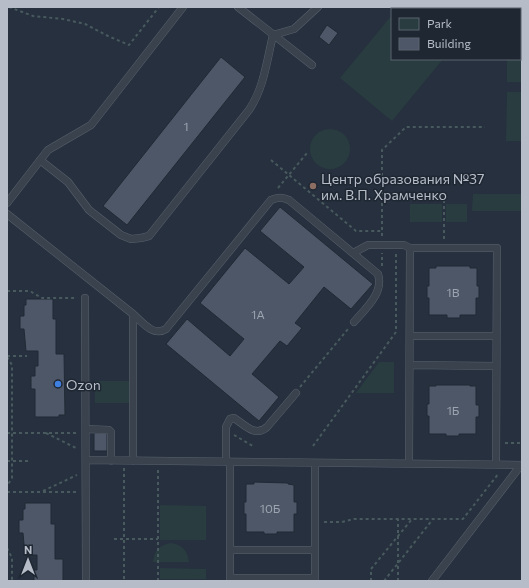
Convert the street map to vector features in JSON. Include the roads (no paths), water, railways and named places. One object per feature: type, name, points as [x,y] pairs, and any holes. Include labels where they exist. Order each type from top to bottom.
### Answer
[{"type":"lane","points":[[7,203],[48,150],[91,125],[183,7]]},
{"type":"lane","points":[[238,7],[312,65]]},
{"type":"lane","points":[[273,34],[294,29],[318,7]]},
{"type":"lane","points":[[40,160],[68,182],[89,210],[121,235],[131,239],[149,236],[257,99],[273,34]]},
{"type":"lane","points":[[7,214],[153,331],[162,331],[272,200],[277,197],[283,197],[289,200],[375,271],[379,277],[379,289],[377,293],[354,322]]},
{"type":"lane","points":[[353,253],[368,245],[404,245],[410,248],[497,248],[496,464]]},
{"type":"lane","points":[[409,463],[410,248]]},
{"type":"lane","points":[[85,298],[86,581]]},
{"type":"lane","points":[[133,314],[133,461]]},
{"type":"lane","points":[[410,336],[496,336]]},
{"type":"lane","points":[[410,366],[496,366]]},
{"type":"lane","points":[[296,392],[263,430],[252,430],[236,419],[232,418],[228,422],[226,431],[230,579],[315,579],[315,463]]},
{"type":"lane","points":[[86,431],[105,429],[111,432],[111,461]]},
{"type":"lane","points":[[86,460],[522,465]]},
{"type":"lane","points":[[432,581],[522,465]]},
{"type":"lane","points":[[230,550],[315,550]]},
{"type":"place","name":"Центр образования №37 им. В.П. Храмченко","points":[[313,186]]},
{"type":"place","name":"Ozon","points":[[58,384]]}]
